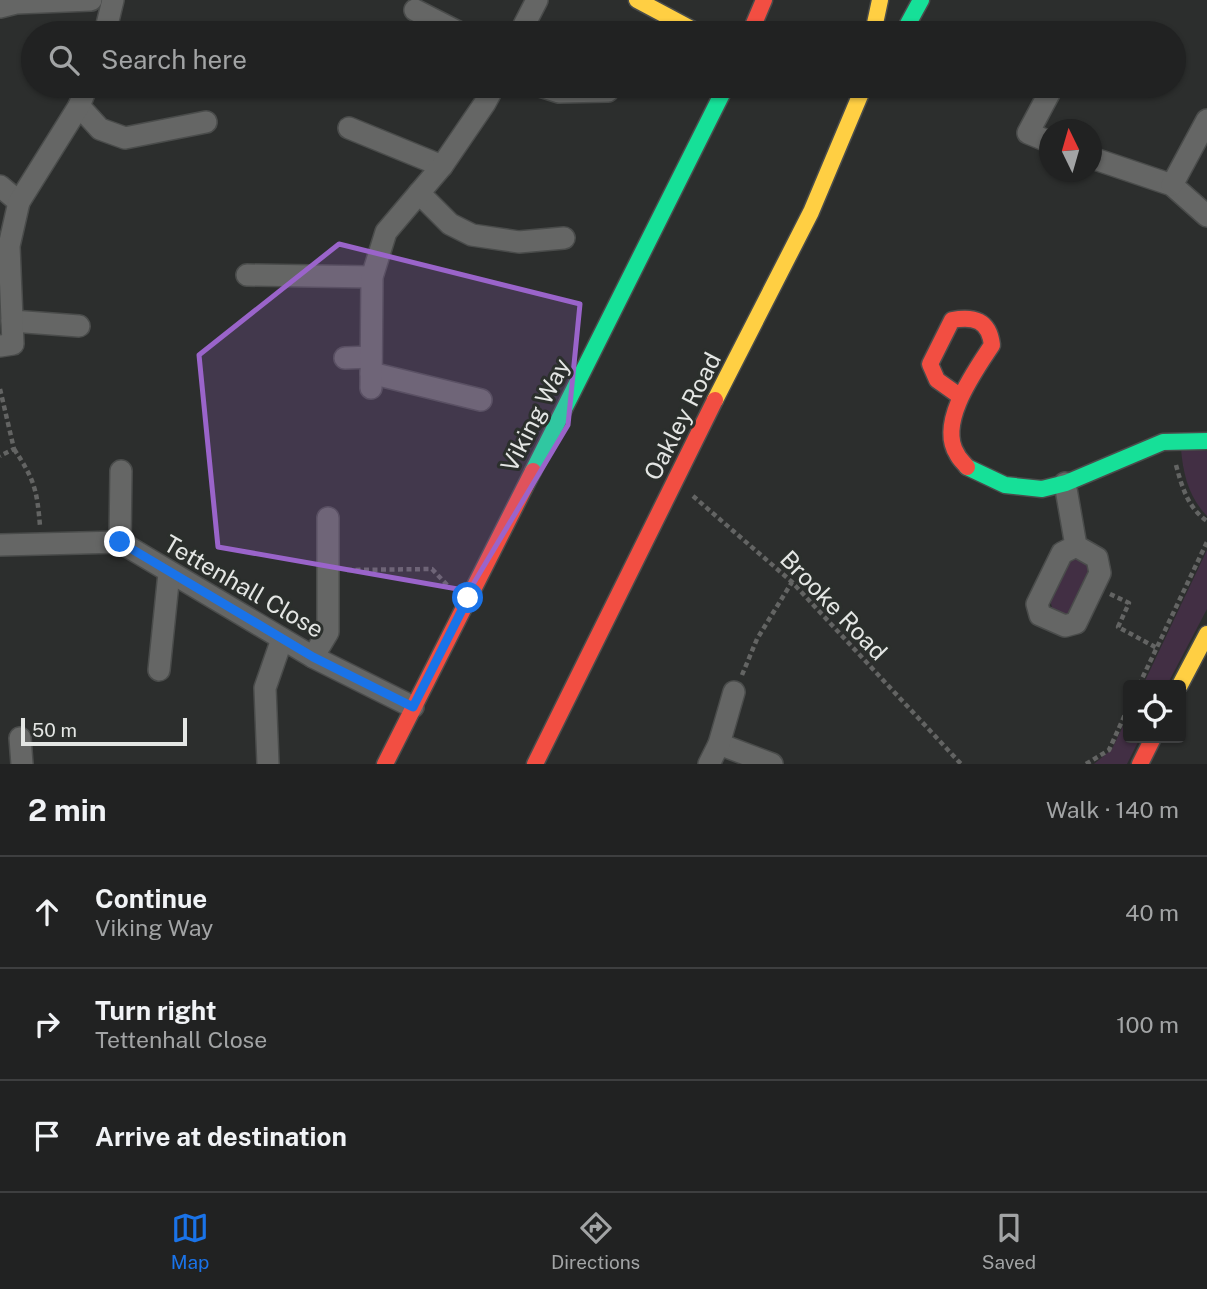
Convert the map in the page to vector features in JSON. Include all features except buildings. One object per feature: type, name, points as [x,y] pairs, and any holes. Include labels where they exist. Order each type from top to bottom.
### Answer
[{"type":"street","points":[[0,7],[16,3],[91,0]]},
{"type":"street","points":[[108,21],[113,0]]},
{"type":"street","points":[[526,21],[537,0]]},
{"type":"street","points":[[637,0],[676,21]]},
{"type":"street","points":[[755,21],[764,0]]},
{"type":"street","points":[[876,21],[880,0]]},
{"type":"street","points":[[910,21],[921,0]]},
{"type":"street","points":[[415,10],[437,21]]},
{"type":"street","points":[[6,345],[12,321],[9,246],[19,202],[82,98]]},
{"type":"street","points":[[84,98],[100,129],[125,138],[206,122]]},
{"type":"street","points":[[371,373],[372,277],[386,232],[442,166],[488,98]]},
{"type":"street","name":"Viking Way","points":[[386,764],[720,98]]},
{"type":"street","name":"Oakley Road","points":[[535,764],[674,480],[811,212],[859,98]]},
{"type":"street","points":[[1039,138],[1028,133],[1047,98]]},
{"type":"street","points":[[1172,185],[1207,120]]},
{"type":"street","points":[[349,128],[442,166]]},
{"type":"street","points":[[1102,162],[1172,185],[1207,216]]},
{"type":"street","points":[[0,186],[19,202]]},
{"type":"street","points":[[419,192],[450,224],[472,235],[519,242],[564,238]]},
{"type":"street","points":[[247,275],[372,277]]},
{"type":"street","points":[[961,397],[934,381],[930,364],[949,324],[962,316],[974,318],[986,326],[992,345],[961,397],[950,431],[951,446],[969,469],[1003,485],[1028,490],[1049,488],[1163,442],[1207,441]]},
{"type":"street","points":[[12,321],[79,326]]},
{"type":"street","points":[[345,358],[371,373],[481,400]]},
{"type":"street","points":[[0,545],[120,542],[121,471]]},
{"type":"street","points":[[1065,483],[1076,546]]},
{"type":"street","points":[[313,657],[328,632],[328,518]]},
{"type":"street","name":"Tettenhall Close","points":[[120,542],[313,657],[413,707]]},
{"type":"street","points":[[1076,546],[1097,558],[1100,573],[1076,623],[1065,626],[1041,615],[1037,604],[1062,553],[1076,546]]},
{"type":"street","points":[[159,670],[169,573]]},
{"type":"street","points":[[1183,680],[1207,634]]},
{"type":"street","points":[[268,764],[265,688],[282,639]]},
{"type":"street","points":[[709,764],[719,744],[734,692]]},
{"type":"street","points":[[20,738],[22,764]]},
{"type":"street","points":[[719,744],[772,764]]},
{"type":"path","points":[[0,389],[14,449],[31,475],[38,493],[41,544]]},
{"type":"path","points":[[1176,440],[1176,466],[1186,497],[1207,521]]},
{"type":"path","points":[[0,456],[14,449]]},
{"type":"path","name":"Brooke Road","points":[[674,480],[792,582],[961,764]]},
{"type":"path","points":[[1141,680],[1207,542]]},
{"type":"path","points":[[328,571],[432,569],[446,585],[468,598]]},
{"type":"path","points":[[734,692],[757,639],[792,582]]},
{"type":"path","points":[[1093,587],[1129,603],[1118,627],[1157,648]]},
{"type":"path","points":[[1086,764],[1109,750],[1123,719]]},
{"type":"highlighted area","points":[[339,244],[580,304],[568,425],[469,591],[218,547],[199,355]]},
{"type":"shaded area","points":[[1181,449],[1207,451],[1207,516],[1188,485]]},
{"type":"shaded area","points":[[1207,550],[1207,609],[1170,680],[1145,680]]},
{"type":"shaded area","points":[[1069,560],[1086,561],[1092,572],[1069,615],[1059,614],[1053,610],[1049,598]]},
{"type":"shaded area","points":[[1123,726],[1123,743],[1138,743],[1127,764],[1094,764],[1112,749]]},
{"type":"traffic: fast","points":[[910,21],[921,0]]},
{"type":"traffic: fast","points":[[533,471],[720,98]]},
{"type":"traffic: fast","points":[[967,467],[1005,485],[1042,489],[1066,483],[1163,442],[1207,441]]},
{"type":"traffic: slow","points":[[637,0],[676,21]]},
{"type":"traffic: slow","points":[[876,21],[880,0]]},
{"type":"traffic: slow","points":[[715,400],[811,212],[859,98]]},
{"type":"traffic: slow","points":[[1183,680],[1207,634]]},
{"type":"traffic: jam","points":[[755,21],[764,0]]},
{"type":"traffic: jam","points":[[961,397],[937,380],[930,364],[952,320],[967,319],[984,325],[992,345],[968,383],[955,413],[952,441],[958,456],[967,467]]},
{"type":"traffic: jam","points":[[535,764],[715,400]]},
{"type":"traffic: jam","points":[[385,764],[533,471]]},
{"type":"traffic: jam","points":[[1140,764],[1150,743]]},
{"type":"route","points":[[120,542],[313,657],[413,707],[468,598]]}]
